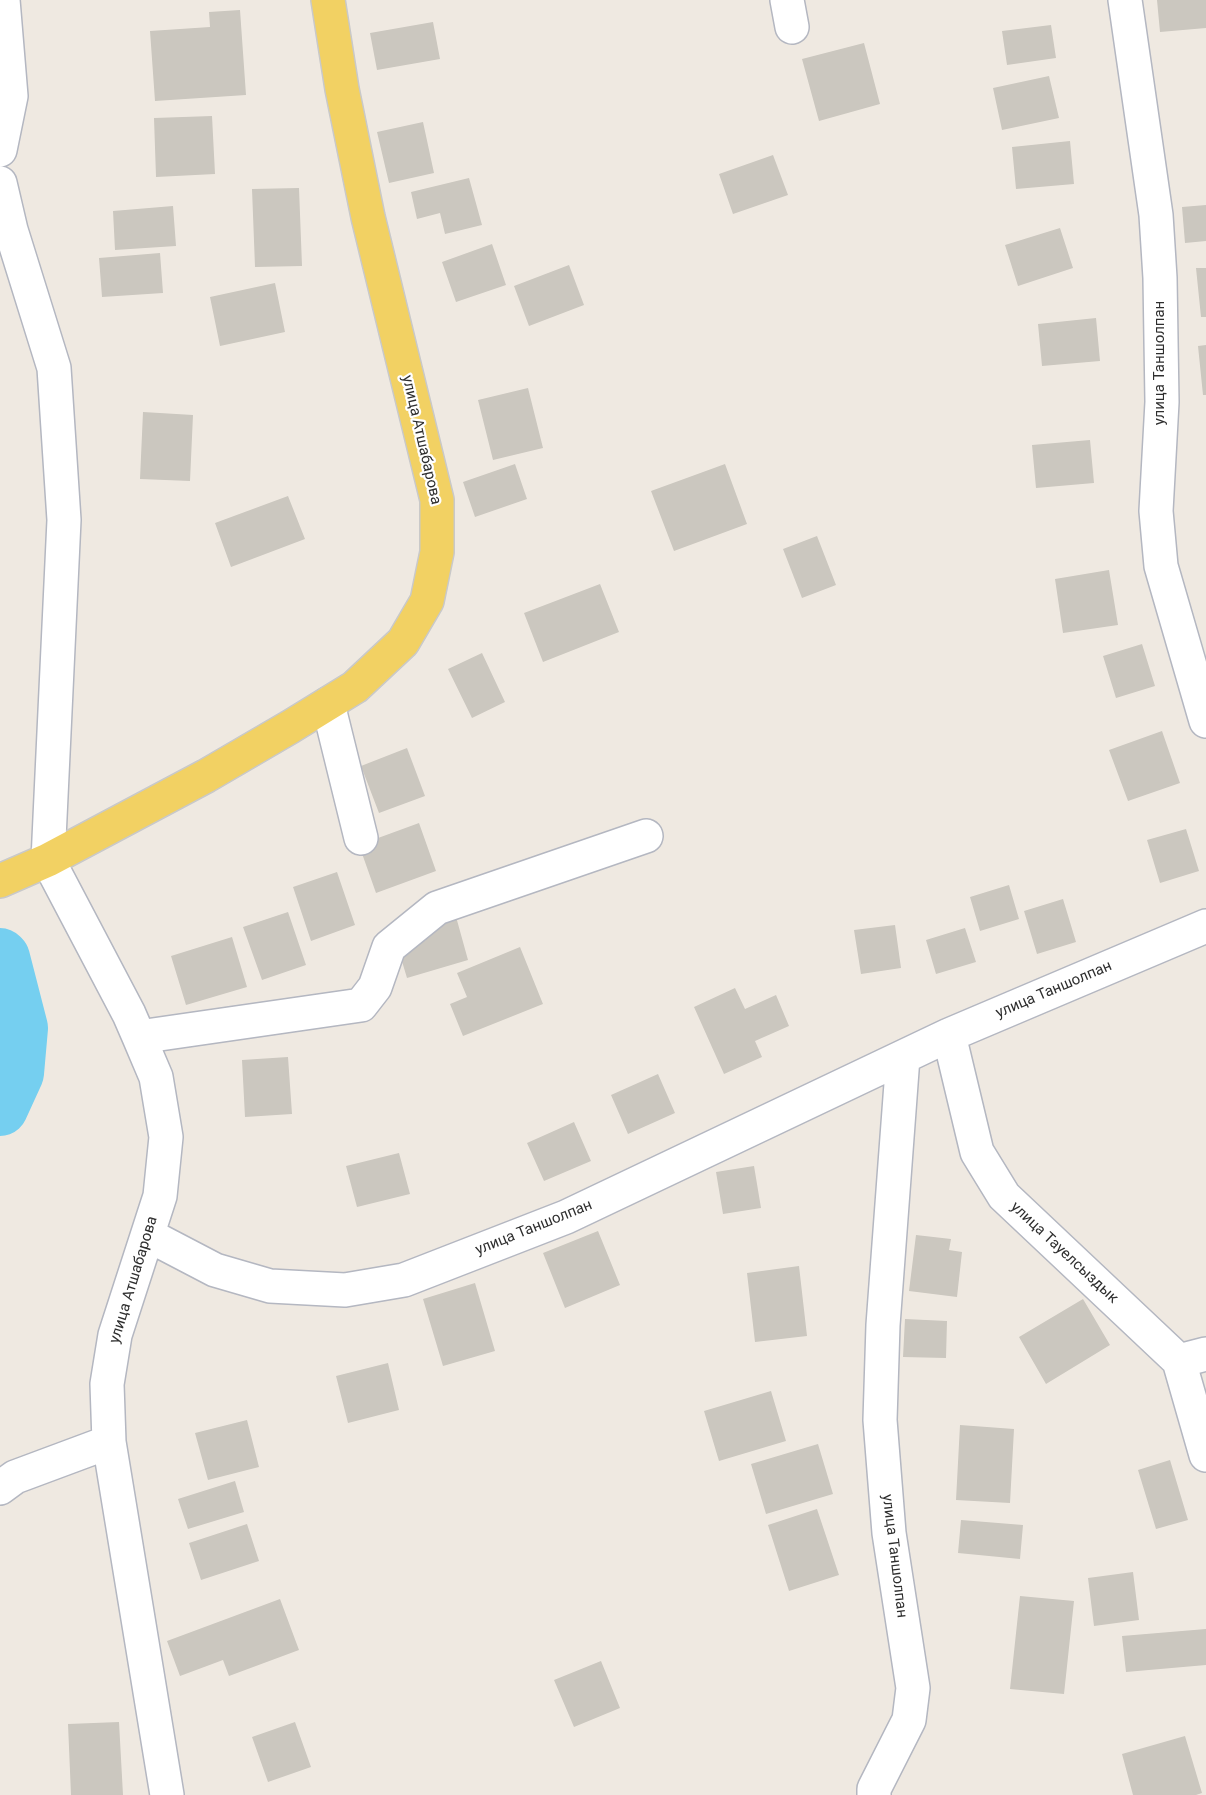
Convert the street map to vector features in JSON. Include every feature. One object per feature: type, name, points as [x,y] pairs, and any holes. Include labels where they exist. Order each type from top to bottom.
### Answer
[{"type":"main road","name":"улица Атшабарова","points":[[0,880],[48,860],[206,776],[355,687],[403,642],[427,601],[437,552],[437,500],[368,217],[342,89],[328,0]]},
{"type":"street","points":[[0,150],[10,96],[3,0]]},
{"type":"street","name":"улица Таншолпан","points":[[1125,0],[1155,215],[1160,278],[1162,402],[1155,511],[1161,566],[1206,721]]},
{"type":"street","points":[[0,183],[10,230],[54,368],[64,520],[48,860]]},
{"type":"street","points":[[328,704],[361,838]]},
{"type":"street","points":[[139,1037],[361,1005],[375,987],[389,947],[437,908],[646,836]]},
{"type":"street","name":"улица Атшабарова","points":[[48,860],[139,1037],[156,1077],[166,1137],[160,1196],[116,1335],[107,1384],[110,1442],[167,1795]]},
{"type":"street","name":"улица Таншолпан","points":[[148,1235],[216,1270],[270,1286],[345,1290],[404,1280],[566,1217],[949,1035],[1206,926]]},
{"type":"street","name":"улица Тауелсыздык","points":[[949,1035],[977,1152],[1004,1196],[1192,1358],[1206,1455]]},
{"type":"street","name":"улица Таншолпан","points":[[873,1793],[909,1720],[913,1688],[889,1533],[880,1420],[883,1325],[903,1057]]},
{"type":"street","points":[[0,1488],[15,1478],[110,1442]]},
{"type":"building","points":[[1157,0],[1206,0],[1206,28],[1160,32]]},
{"type":"building","points":[[240,10],[246,95],[155,101],[150,31],[210,27],[209,12]]},
{"type":"building","points":[[433,22],[440,59],[377,70],[370,33]]},
{"type":"building","points":[[1051,25],[1056,58],[1007,65],[1002,31]]},
{"type":"building","points":[[864,43],[880,104],[819,121],[802,59]]},
{"type":"building","points":[[1049,76],[1059,118],[1002,130],[993,88]]},
{"type":"building","points":[[212,116],[215,174],[156,177],[154,118]]},
{"type":"building","points":[[423,122],[434,173],[389,183],[377,132]]},
{"type":"building","points":[[1070,141],[1074,184],[1016,189],[1012,147]]},
{"type":"building","points":[[773,155],[788,195],[733,214],[719,174]]},
{"type":"building","points":[[469,178],[482,225],[445,234],[440,213],[417,219],[411,192]]},
{"type":"building","points":[[299,188],[302,266],[255,267],[252,189]]},
{"type":"building","points":[[1206,205],[1206,241],[1185,243],[1182,207]]},
{"type":"building","points":[[173,206],[176,246],[115,250],[113,211]]},
{"type":"building","points":[[1060,228],[1073,268],[1018,286],[1005,245]]},
{"type":"building","points":[[492,244],[506,285],[456,302],[442,262]]},
{"type":"building","points":[[160,253],[163,293],[102,297],[99,258]]},
{"type":"building","points":[[569,265],[584,305],[529,326],[514,286]]},
{"type":"building","points":[[1196,268],[1206,268],[1206,317],[1201,317]]},
{"type":"building","points":[[275,283],[285,332],[220,346],[210,297]]},
{"type":"building","points":[[1096,318],[1100,361],[1042,366],[1038,324]]},
{"type":"building","points":[[1206,345],[1206,395],[1203,395],[1198,346]]},
{"type":"building","points":[[528,388],[543,448],[493,460],[478,400]]},
{"type":"building","points":[[143,412],[193,415],[190,481],[140,479]]},
{"type":"building","points":[[1090,440],[1094,483],[1036,488],[1032,445]]},
{"type":"building","points":[[515,464],[527,499],[475,517],[463,482]]},
{"type":"building","points":[[725,464],[747,524],[674,551],[651,491]]},
{"type":"building","points":[[288,496],[305,539],[231,567],[215,523]]},
{"type":"building","points":[[817,536],[836,585],[802,598],[783,549]]},
{"type":"building","points":[[1109,570],[1118,625],[1063,633],[1055,579]]},
{"type":"building","points":[[600,584],[619,632],[543,662],[524,613]]},
{"type":"building","points":[[1142,644],[1155,686],[1116,698],[1103,656]]},
{"type":"building","points":[[482,653],[505,702],[472,718],[448,669]]},
{"type":"building","points":[[1162,731],[1180,783],[1128,801],[1109,750]]},
{"type":"building","points":[[407,748],[425,796],[379,813],[361,766]]},
{"type":"building","points":[[419,823],[436,871],[376,893],[359,845]]},
{"type":"building","points":[[1186,829],[1199,871],[1160,883],[1147,840]]},
{"type":"building","points":[[337,872],[355,925],[311,941],[293,887]]},
{"type":"building","points":[[1009,885],[1019,919],[980,931],[970,897]]},
{"type":"building","points":[[1063,899],[1076,942],[1037,954],[1024,911]]},
{"type":"building","points":[[288,912],[306,965],[262,980],[243,927]]},
{"type":"building","points":[[455,913],[468,960],[407,978],[398,948],[426,940],[422,923]]},
{"type":"building","points":[[895,925],[901,968],[861,974],[854,930]]},
{"type":"building","points":[[965,928],[976,962],[936,974],[926,940]]},
{"type":"building","points":[[232,937],[247,987],[186,1005],[171,956]]},
{"type":"building","points":[[520,947],[543,1004],[463,1036],[450,1004],[467,997],[457,973]]},
{"type":"building","points":[[735,988],[745,1009],[776,995],[789,1026],[755,1041],[762,1057],[724,1074],[694,1007]]},
{"type":"building","points":[[288,1057],[292,1114],[245,1117],[242,1060]]},
{"type":"building","points":[[658,1074],[675,1113],[628,1134],[611,1095]]},
{"type":"building","points":[[574,1122],[591,1161],[544,1181],[527,1143]]},
{"type":"building","points":[[399,1153],[410,1194],[357,1207],[346,1166]]},
{"type":"building","points":[[754,1166],[761,1208],[723,1214],[716,1172]]},
{"type":"building","points":[[598,1231],[620,1285],[565,1308],[543,1253]]},
{"type":"building","points":[[916,1235],[951,1239],[949,1250],[962,1252],[957,1297],[909,1291]]},
{"type":"building","points":[[799,1266],[807,1336],[755,1342],[747,1273]]},
{"type":"building","points":[[475,1283],[495,1351],[443,1366],[423,1299]]},
{"type":"building","points":[[1083,1299],[1110,1345],[1046,1384],[1019,1337]]},
{"type":"building","points":[[905,1319],[947,1321],[946,1358],[903,1357]]},
{"type":"building","points":[[388,1363],[399,1410],[348,1423],[336,1376]]},
{"type":"building","points":[[771,1391],[786,1441],[719,1461],[704,1411]]},
{"type":"building","points":[[247,1420],[259,1467],[208,1480],[195,1433]]},
{"type":"building","points":[[960,1425],[1014,1429],[1010,1503],[956,1500]]},
{"type":"building","points":[[818,1444],[833,1494],[766,1514],[751,1464]]},
{"type":"building","points":[[1170,1460],[1188,1520],[1156,1529],[1138,1470]]},
{"type":"building","points":[[235,1481],[244,1512],[188,1529],[178,1499]]},
{"type":"building","points":[[817,1509],[839,1575],[789,1591],[768,1525]]},
{"type":"building","points":[[961,1520],[1023,1525],[1020,1559],[958,1553]]},
{"type":"building","points":[[247,1524],[259,1561],[201,1580],[189,1543]]},
{"type":"building","points":[[1133,1572],[1139,1620],[1094,1626],[1088,1578]]},
{"type":"building","points":[[1020,1596],[1074,1601],[1064,1694],[1010,1689]]},
{"type":"building","points":[[280,1599],[299,1650],[229,1676],[223,1660],[180,1676],[167,1641]]},
{"type":"building","points":[[1206,1629],[1206,1665],[1126,1672],[1122,1636]]},
{"type":"building","points":[[601,1661],[620,1708],[574,1727],[554,1680]]},
{"type":"building","points":[[119,1722],[123,1795],[71,1795],[68,1724]]},
{"type":"building","points":[[295,1722],[311,1767],[268,1782],[252,1737]]},
{"type":"building","points":[[1185,1736],[1202,1793],[1196,1795],[1133,1795],[1122,1754]]},
{"type":"waterway","points":[[0,956],[20,1028],[16,1073],[0,1108]]}]
